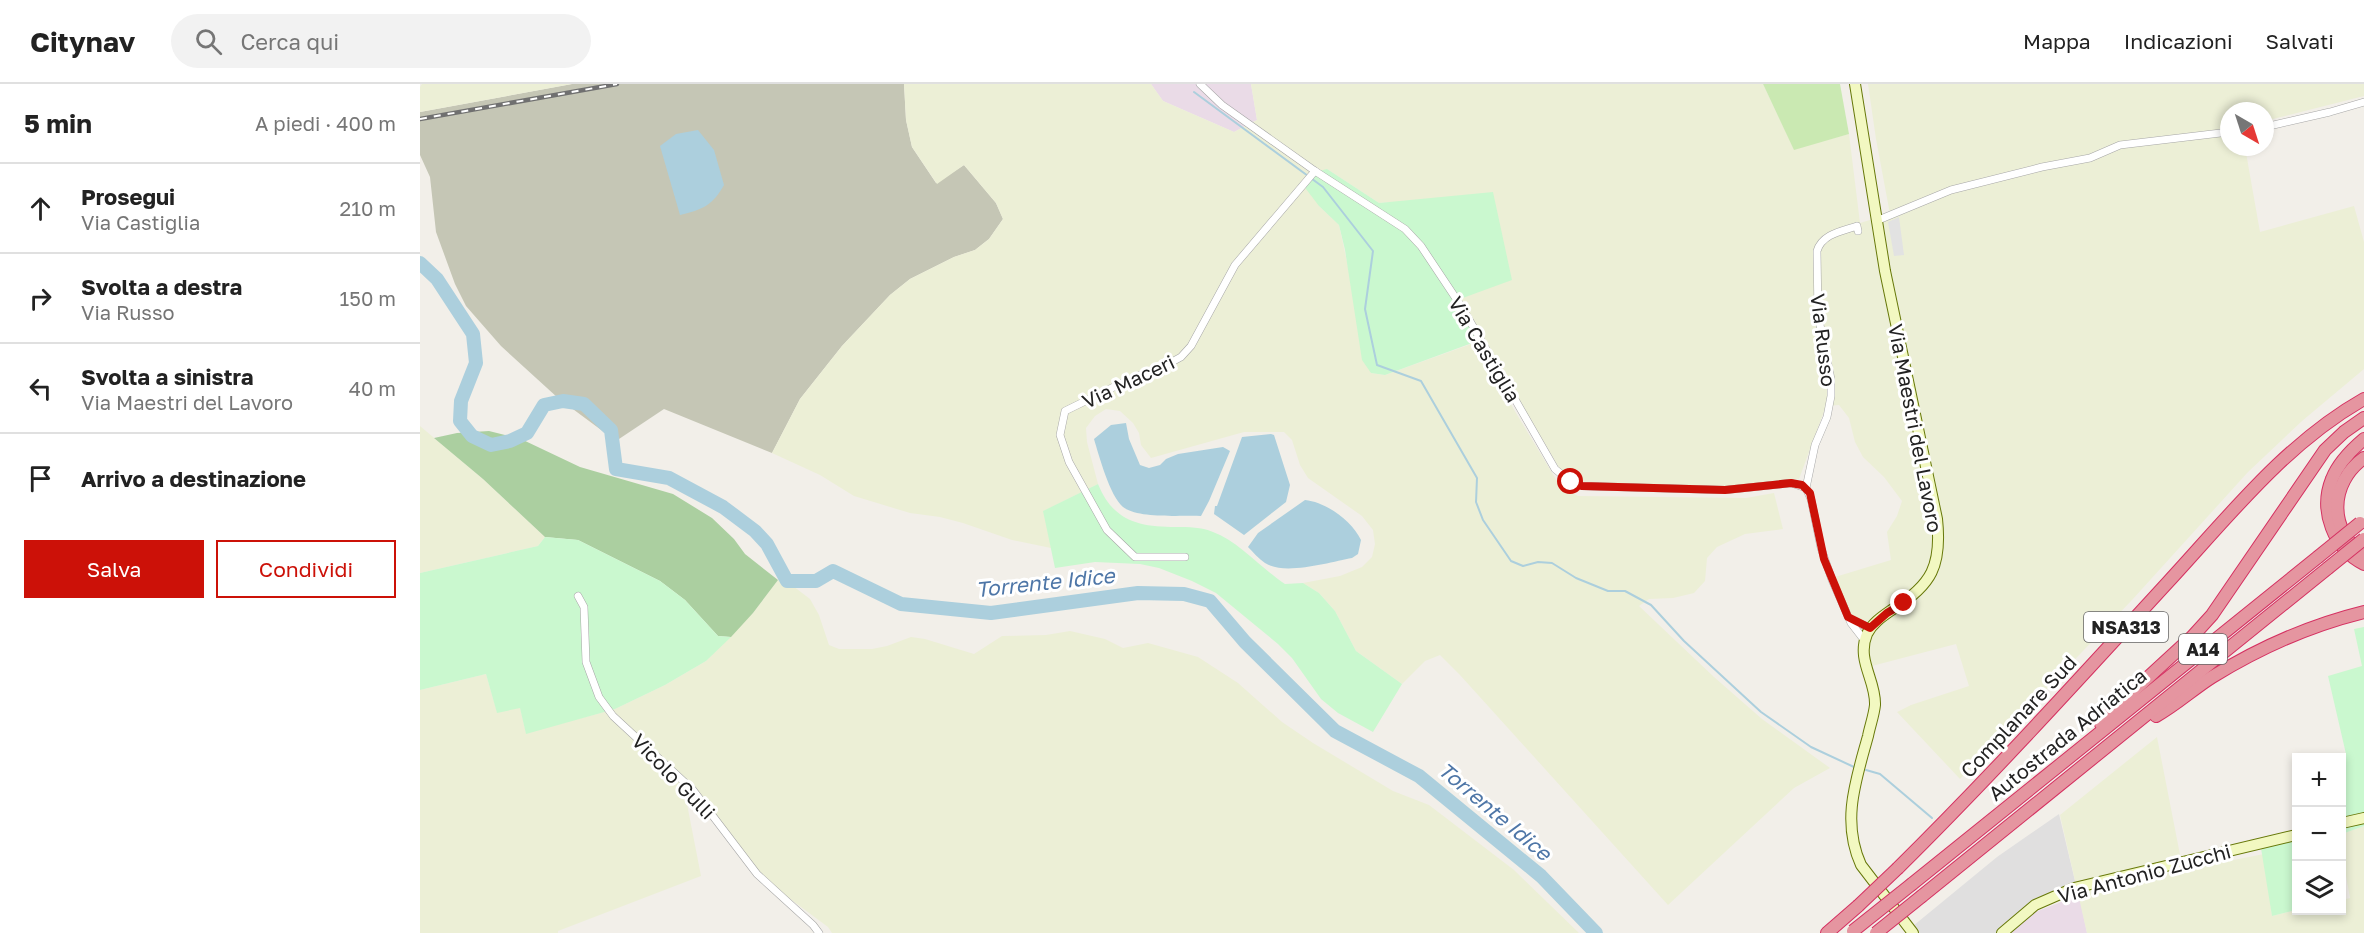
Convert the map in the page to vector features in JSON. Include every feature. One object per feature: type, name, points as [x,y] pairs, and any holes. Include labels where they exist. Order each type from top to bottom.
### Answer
[{"type":"highway","name":"Complanare Sud","points":[[1827,933],[1898,868],[1999,765],[2262,480],[2310,435],[2364,399]]},
{"type":"highway","points":[[2088,742],[2116,706],[2202,627],[2325,450],[2344,432],[2364,418]]},
{"type":"highway","points":[[2364,439],[2350,451],[2336,470],[2331,479],[2328,500],[2329,516],[2338,542],[2348,554],[2364,564]]},
{"type":"highway","points":[[2364,458],[2353,468],[2343,483],[2337,501],[2337,511],[2345,537],[2364,555]]},
{"type":"highway","name":"Autostrada Adriatica","points":[[1852,932],[2362,521]]},
{"type":"highway","name":"Autostrada Adriatica","points":[[1876,933],[2364,539]]},
{"type":"highway","points":[[2135,724],[2163,712],[2212,676],[2263,649],[2319,626],[2364,612]]},
{"type":"street","name":"Via Castiglia","points":[[1200,84],[1222,105],[1311,175],[1405,229],[1421,246],[1463,309],[1555,469],[1564,478],[1582,486],[1725,490],[1791,483],[1806,488]]},
{"type":"street","name":"Via Maestri del Lavoro","points":[[1855,84],[1875,221],[1940,543],[1934,568],[1922,589],[1914,597],[1880,618],[1870,628]]},
{"type":"street","points":[[2274,125],[2364,102]]},
{"type":"street","points":[[1875,221],[1951,190],[2042,167],[2090,158],[2120,145],[2220,133]]},
{"type":"street","name":"Via Maceri","points":[[1185,558],[1134,557],[1107,530],[1069,462],[1060,435],[1065,411],[1181,357],[1191,346],[1234,265],[1311,175]]},
{"type":"street","name":"Via Russo","points":[[1858,231],[1857,226],[1833,234],[1821,242],[1817,251],[1818,315],[1831,380],[1831,396],[1827,417],[1815,445],[1806,488],[1811,499],[1824,559],[1848,617],[1865,641]]},
{"type":"street","name":"Vicolo Gulli","points":[[578,596],[584,607],[586,662],[599,697],[613,716],[693,790],[757,874],[819,933]]},
{"type":"street","points":[[1848,617],[1870,628],[1865,641],[1864,662],[1874,693],[1875,710],[1852,799],[1850,821],[1852,840],[1861,865],[1914,933]]},
{"type":"street","points":[[2346,823],[2364,818]]},
{"type":"street","name":"Via Antonio Zucchi","points":[[2002,933],[2035,905],[2074,888],[2292,836]]},
{"type":"shaded area","points":[[422,84],[572,84],[420,112]]},
{"type":"shaded area","points":[[572,84],[904,84],[906,120],[912,147],[936,183],[964,165],[996,203],[1003,219],[989,239],[975,250],[954,257],[910,279],[890,295],[842,346],[800,399],[772,453],[664,409],[616,441],[558,398],[501,346],[466,306],[455,284],[436,232],[430,177],[420,155],[420,112]]},
{"type":"shaded area","points":[[904,84],[1151,84],[1163,101],[1234,132],[1257,120],[1251,84],[1763,84],[1794,149],[1849,134],[1860,223],[1890,214],[1868,84],[2364,84],[2364,96],[2274,119],[2274,102],[2220,102],[2220,156],[2247,156],[2260,232],[2354,206],[2364,242],[2364,369],[2302,421],[2248,472],[2132,600],[1960,779],[1897,712],[1911,705],[1969,686],[1956,644],[1868,667],[1835,577],[1891,560],[1887,532],[1897,516],[1902,501],[1884,477],[1863,457],[1855,442],[1849,418],[1839,405],[1826,406],[1799,479],[1732,486],[1584,483],[1570,478],[1561,471],[1459,298],[1392,202],[1379,203],[1327,169],[1319,206],[1339,225],[1371,373],[1385,375],[1474,343],[1560,486],[1578,496],[1746,498],[1774,493],[1783,529],[1745,534],[1717,547],[1707,558],[1705,581],[1694,593],[1673,598],[1649,599],[1639,606],[1762,719],[1830,768],[1794,788],[1668,905],[1440,655],[1425,661],[1402,684],[1356,651],[1335,611],[1319,593],[1303,583],[1340,576],[1362,567],[1372,557],[1375,544],[1373,530],[1362,516],[1308,478],[1300,465],[1292,440],[1284,432],[1244,432],[1151,458],[1141,445],[1139,433],[1133,423],[1120,411],[1106,409],[1095,416],[1086,428],[1087,442],[1098,484],[1044,511],[1051,548],[1012,540],[963,523],[910,513],[854,496],[820,475],[772,453],[800,399],[842,346],[890,295],[910,279],[954,257],[975,250],[989,239],[1003,219],[996,203],[964,165],[937,184],[912,147],[906,120]]},
{"type":"shaded area","points":[[1151,84],[1251,84],[1257,120],[1234,132],[1163,101]]},
{"type":"shaded area","points":[[1899,217],[1904,255],[1894,256],[1888,222]]},
{"type":"shaded area","points":[[420,426],[483,479],[545,537],[538,546],[420,573]]},
{"type":"shaded area","points":[[778,580],[793,586],[810,599],[819,615],[829,645],[839,649],[872,649],[911,637],[974,654],[1002,636],[1046,635],[1070,631],[1105,639],[1123,648],[1148,643],[1198,657],[1238,683],[1282,722],[1313,743],[1393,791],[1429,805],[1514,870],[1579,933],[832,933],[828,927],[766,881],[705,801],[687,804],[701,876],[558,931],[558,933],[420,933],[420,690],[486,674],[497,712],[520,707],[526,733],[615,709],[665,685],[706,661],[753,613]]},
{"type":"shaded area","points":[[2157,737],[2183,870],[2264,854],[2272,916],[2292,911],[2292,915],[2346,915],[2346,899],[2350,898],[2346,876],[2346,833],[2364,826],[2364,933],[2087,933],[2060,815]]},
{"type":"shaded area","points":[[2059,814],[2076,885],[2002,927],[1996,933],[1919,933],[1913,926],[1997,857]]},
{"type":"shaded area","points":[[2079,895],[2087,933],[2010,933],[2033,913]]},
{"type":"green space","points":[[1763,84],[1840,84],[1849,134],[1794,150]]},
{"type":"green space","points":[[1327,169],[1379,203],[1493,192],[1512,280],[1460,299],[1483,339],[1385,375],[1371,373],[1362,360],[1339,225],[1319,206],[1303,185],[1312,173]]},
{"type":"green space","points":[[489,431],[521,439],[580,467],[673,494],[712,518],[734,539],[745,554],[778,580],[731,637],[718,636],[685,600],[660,581],[578,540],[545,537],[483,479],[434,438],[457,433]]},
{"type":"green space","points":[[1098,484],[1111,506],[1129,519],[1150,525],[1204,529],[1213,532],[1241,548],[1285,584],[1303,583],[1319,593],[1335,611],[1356,651],[1402,684],[1373,732],[1338,713],[1321,699],[1292,658],[1216,593],[1159,568],[1140,564],[1095,562],[1055,568],[1043,511]]},
{"type":"green space","points":[[545,537],[578,540],[660,581],[685,600],[718,636],[731,637],[706,661],[665,685],[615,709],[526,734],[520,708],[497,713],[486,674],[420,690],[420,573],[538,546]]},
{"type":"green space","points":[[2364,627],[2364,826],[2346,833],[2346,753],[2328,676],[2362,666],[2354,629]]},
{"type":"green space","points":[[2292,833],[2292,911],[2272,916],[2260,842]]},
{"type":"water","points":[[698,130],[714,150],[724,185],[706,206],[680,215],[660,146],[676,134]]},
{"type":"water","points":[[1126,423],[1129,439],[1140,465],[1149,468],[1160,465],[1166,459],[1178,454],[1223,447],[1230,451],[1201,516],[1160,516],[1139,513],[1130,511],[1118,502],[1094,439],[1111,425]]},
{"type":"water","points":[[1274,435],[1290,485],[1286,502],[1244,535],[1214,514],[1215,506],[1217,506],[1242,437]]},
{"type":"water","points":[[1305,500],[1330,509],[1351,526],[1361,540],[1358,554],[1352,558],[1320,565],[1284,568],[1273,567],[1265,563],[1248,547],[1258,533]]},
{"type":"waterway","points":[[1194,92],[1323,187],[1373,251],[1365,309],[1377,365],[1421,381],[1477,478],[1476,502],[1483,520],[1511,561],[1523,566],[1538,562],[1552,563],[1576,578],[1608,591],[1625,591],[1651,605],[1684,641],[1761,712],[1811,747],[1854,767]]},
{"type":"waterway","name":"Torrente Idice","points":[[420,263],[437,279],[473,334],[476,363],[461,401],[460,421],[472,436],[491,445],[510,441],[527,433],[544,405],[563,401],[584,404],[611,430],[616,469],[669,478],[723,507],[755,531],[767,544],[787,581],[816,581],[833,571],[901,604],[991,613],[1138,593],[1184,594],[1210,601],[1245,642],[1335,731],[1419,776],[1541,876],[1596,933]]},
{"type":"waterway","points":[[1866,770],[1880,774],[1932,818]]},
{"type":"railway","points":[[420,119],[617,84]]},
{"type":"route","points":[[1571,482],[1582,486],[1725,490],[1791,483],[1802,485],[1810,493],[1824,559],[1848,617],[1870,628],[1887,613],[1904,603]]}]
